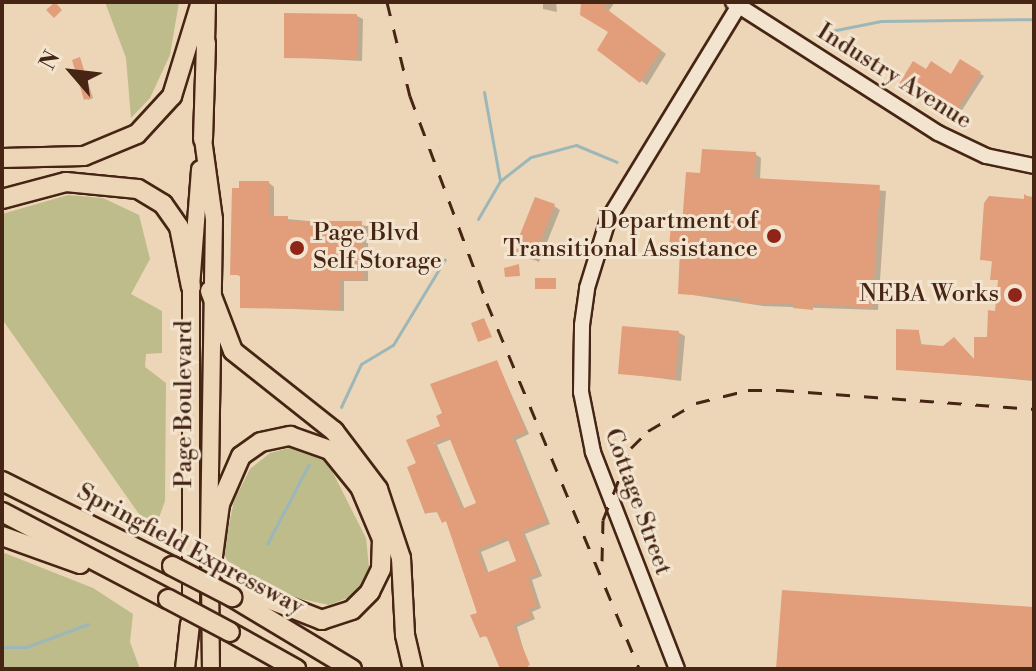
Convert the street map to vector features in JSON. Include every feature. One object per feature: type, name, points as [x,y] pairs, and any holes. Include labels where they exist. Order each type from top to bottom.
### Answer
[{"type":"highway","points":[[2,158],[84,156],[137,134],[172,96],[201,2]]},
{"type":"highway","name":"Page Boulevard","points":[[203,139],[206,43]]},
{"type":"highway","points":[[2,199],[66,182],[138,189],[163,204],[179,227],[200,289],[233,351],[334,431],[378,489],[401,558],[405,635],[413,669]]},
{"type":"highway","points":[[210,578],[220,504],[244,453],[261,442],[290,436],[330,450],[360,487],[382,539],[381,569],[370,592],[352,610],[322,620],[231,591]]},
{"type":"highway","name":"Springfield Expressway","points":[[2,479],[231,591],[352,669]]},
{"type":"highway","points":[[2,512],[296,669]]},
{"type":"highway","points":[[2,536],[168,599]]},
{"type":"highway","points":[[185,669],[190,624]]},
{"type":"main road","name":"Page Boulevard","points":[[206,43],[207,2]]},
{"type":"main road","name":"Industry Avenue","points":[[737,3],[938,133],[986,156],[1034,166]]},
{"type":"main road","name":"Cottage Street","points":[[677,669],[593,452],[581,392],[582,325],[587,288],[608,220],[737,3]]},
{"type":"main road","name":"Page Boulevard","points":[[193,669],[190,624],[203,139]]},
{"type":"main road","name":"Page Boulevard","points":[[200,289],[211,669]]},
{"type":"shaded area","points":[[105,2],[179,2],[170,55],[150,98],[131,118],[126,58]]},
{"type":"shaded area","points":[[68,195],[103,198],[139,215],[150,259],[131,294],[162,311],[162,353],[146,354],[145,367],[166,383],[165,501],[153,534],[2,319],[2,214]]},
{"type":"shaded area","points":[[297,446],[327,461],[366,538],[369,567],[358,594],[329,605],[283,595],[234,571],[223,553],[234,501],[250,469],[270,453]]},
{"type":"shaded area","points":[[2,552],[93,588],[133,614],[130,642],[140,669],[2,669]]},
{"type":"building","points":[[55,2],[62,10],[54,18],[46,10]]},
{"type":"building","points":[[581,2],[607,2],[604,7],[661,50],[640,83],[597,50],[608,32],[580,15]]},
{"type":"building","points":[[284,13],[357,14],[357,59],[284,58]]},
{"type":"building","points":[[80,57],[92,97],[84,100],[72,60]]},
{"type":"building","points":[[960,59],[981,72],[952,118],[899,84],[913,61],[926,69],[931,61],[951,74]]},
{"type":"building","name":"Department of Transitional Assistance","points":[[702,149],[756,152],[754,178],[880,185],[872,308],[813,304],[813,310],[793,308],[793,303],[742,303],[742,298],[678,294],[680,249],[669,248],[671,223],[682,224],[686,172],[700,173]]},
{"type":"building","name":"Page Blvd Self Storage","points":[[239,181],[269,181],[269,216],[288,216],[288,221],[362,221],[363,279],[339,279],[339,309],[240,308],[240,275],[230,275],[232,188],[239,188]]},
{"type":"building","name":"NEBA Works","points":[[1024,194],[1034,200],[1034,380],[896,370],[896,329],[919,330],[919,344],[943,346],[954,337],[974,359],[974,337],[987,337],[988,310],[995,311],[998,280],[990,280],[992,261],[980,260],[984,203],[989,196],[1024,199]]},
{"type":"building","points":[[535,197],[555,204],[533,260],[513,252]]},
{"type":"building","points":[[519,264],[520,276],[505,277],[504,268]]},
{"type":"building","points":[[535,278],[556,278],[556,289],[535,289]]},
{"type":"building","points":[[484,318],[492,337],[478,342],[471,323]]},
{"type":"building","points":[[622,326],[679,331],[675,379],[618,374]]},
{"type":"building","points":[[497,360],[526,432],[512,437],[547,521],[522,532],[538,574],[528,578],[537,606],[528,609],[532,617],[513,624],[530,665],[520,669],[500,669],[486,635],[480,638],[470,615],[477,613],[446,521],[442,523],[436,510],[425,514],[407,467],[416,463],[406,440],[440,426],[436,416],[442,413],[430,384]],"holes":[[[449,437],[476,503],[462,509],[434,443]],[[507,537],[516,561],[486,573],[477,550]]]},
{"type":"building","points":[[782,590],[1034,607],[1034,669],[776,669]]},
{"type":"waterway","points":[[831,31],[881,21],[1034,19]]},
{"type":"waterway","points":[[484,92],[500,181]]},
{"type":"waterway","points":[[478,219],[500,181],[531,157],[576,145],[617,162]]},
{"type":"waterway","points":[[341,407],[361,364],[393,345],[445,259]]},
{"type":"waterway","points":[[267,544],[309,464]]},
{"type":"waterway","points":[[2,647],[26,647],[88,624]]},
{"type":"railway","points":[[387,2],[410,96],[487,303],[639,669]]},
{"type":"railway","points":[[602,561],[603,520],[631,448],[648,431],[696,403],[748,390],[780,390],[1034,409]]},
{"type":"place","name":"Department of Transitional Assistance","points":[[774,236]]},
{"type":"place","name":"Page Blvd Self Storage","points":[[297,248]]},
{"type":"place","name":"NEBA Works","points":[[1015,295]]}]
